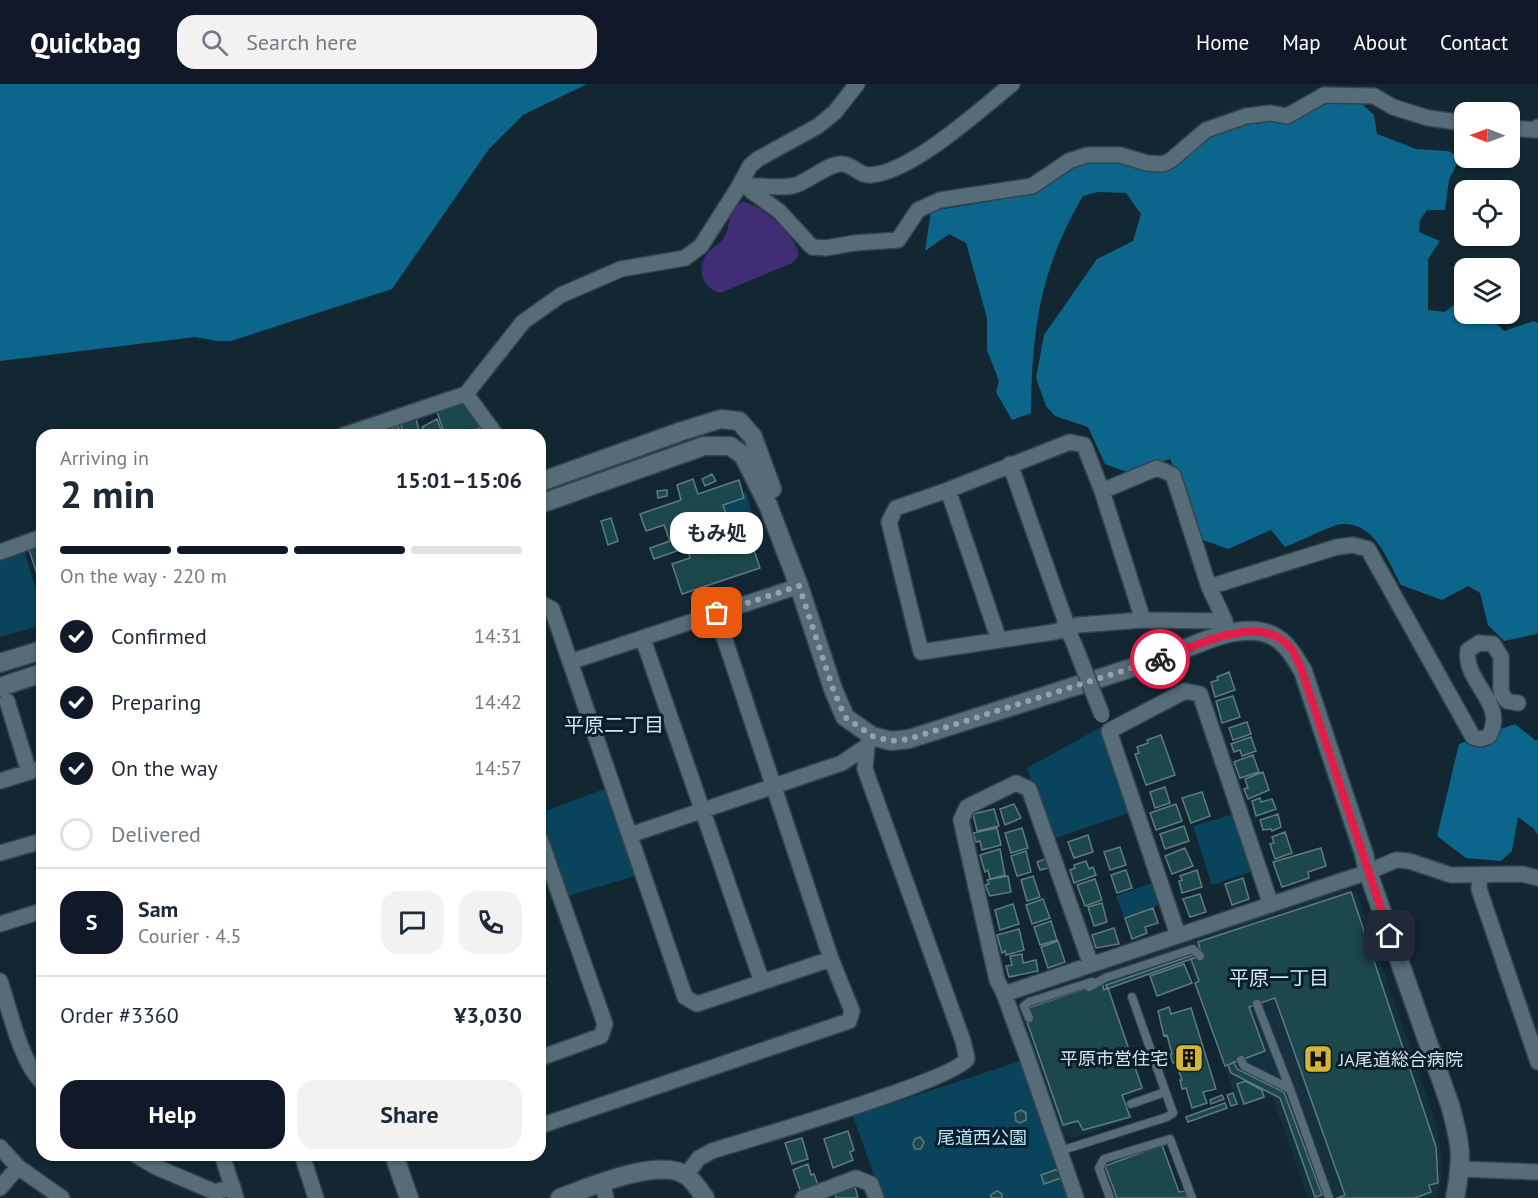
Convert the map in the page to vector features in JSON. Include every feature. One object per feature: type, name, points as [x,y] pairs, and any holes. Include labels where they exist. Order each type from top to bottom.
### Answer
[{"type":"street","points":[[362,429],[466,394],[523,322],[561,295],[621,269],[685,258],[701,246],[743,186],[750,166],[758,159],[818,126],[835,112],[857,84]]},
{"type":"street","points":[[743,186],[793,186],[839,163],[849,165],[859,173],[869,175],[901,165],[945,138],[1012,84]]},
{"type":"street","points":[[743,186],[779,211],[812,247],[826,248],[854,243],[898,240],[918,210],[940,200],[1032,186],[1069,161],[1087,155],[1119,155],[1147,163],[1163,164],[1171,160],[1206,130],[1245,116],[1271,113],[1287,116],[1324,95],[1374,96],[1393,107],[1428,118],[1454,122]]},
{"type":"street","points":[[1520,129],[1537,131]]},
{"type":"street","points":[[466,394],[492,429]]},
{"type":"street","points":[[546,480],[721,419],[739,421],[753,437],[789,535],[799,586]]},
{"type":"street","points":[[1143,620],[1084,445],[1070,442],[896,508],[889,522],[921,652],[999,640],[1070,635],[1143,620],[1263,632],[1291,649],[1302,671],[1364,854],[1368,872],[1450,1105],[1460,1144],[1461,1168],[1455,1198]]},
{"type":"street","points":[[546,502],[704,446],[730,446],[743,455],[768,505],[845,717],[870,741]]},
{"type":"street","points":[[609,458],[615,477]]},
{"type":"street","points":[[1010,464],[1070,635],[1109,731],[1178,935]]},
{"type":"street","points":[[1101,491],[1157,468],[1173,475],[1209,587],[1226,628]]},
{"type":"street","points":[[948,490],[999,640]]},
{"type":"street","points":[[0,552],[36,539]]},
{"type":"street","points":[[1209,587],[1338,547],[1353,545],[1368,549],[1473,737],[1480,739],[1489,736],[1494,728],[1495,715],[1466,662],[1468,651],[1479,643],[1493,644],[1501,657],[1501,693],[1507,701],[1518,703]]},
{"type":"street","points":[[570,662],[799,586]]},
{"type":"street","points":[[546,606],[552,609],[685,997],[697,1004],[831,959]]},
{"type":"street","points":[[546,1124],[849,1022],[852,1011],[831,959],[717,613]]},
{"type":"street","points":[[630,835],[842,763],[870,741],[909,739],[1164,658],[1226,628]]},
{"type":"street","points":[[643,639],[762,982]]},
{"type":"street","points":[[0,663],[36,652]]},
{"type":"street","points":[[0,781],[36,770],[3,694],[36,676]]},
{"type":"street","points":[[1109,731],[1185,691],[1200,694],[1271,905]]},
{"type":"street","points":[[686,1175],[699,1158],[712,1151],[931,1079],[963,1065],[966,1059],[963,1041],[865,769],[870,741]]},
{"type":"street","points":[[1077,1198],[1004,994],[997,981],[961,820],[967,807],[1016,783],[1029,789],[1091,965]]},
{"type":"street","points":[[0,853],[36,843]]},
{"type":"street","points":[[1004,994],[1368,872],[1396,860],[1409,861],[1451,875],[1522,874],[1538,878]]},
{"type":"street","points":[[546,869],[605,1024],[601,1036],[546,1056]]},
{"type":"street","points":[[1480,876],[1479,889],[1538,1062]]},
{"type":"street","points":[[0,924],[36,913]]},
{"type":"street","points":[[0,981],[27,1062],[36,1076]]},
{"type":"street","points":[[0,1147],[18,1167],[62,1198]]},
{"type":"street","points":[[146,1161],[215,1192],[234,1193],[224,1161]]},
{"type":"street","points":[[304,1161],[316,1198]]},
{"type":"street","points":[[396,1161],[408,1198]]},
{"type":"street","points":[[0,1188],[18,1167]]},
{"type":"street","points":[[1461,1168],[1538,1172]]},
{"type":"street","points":[[560,1198],[604,1191],[636,1172],[656,1170],[674,1171],[686,1175],[705,1198]]},
{"type":"street","points":[[803,1198],[856,1178],[871,1184],[876,1198]]},
{"type":"lane","points":[[1029,1018],[1024,1006],[1029,1002],[1193,949],[1200,956]]},
{"type":"lane","points":[[1089,987],[1105,978]]},
{"type":"lane","points":[[1060,1151],[1167,1117],[1173,1113],[1132,997]]},
{"type":"lane","points":[[1257,1004],[1329,1198]]},
{"type":"lane","points":[[1241,1060],[1244,1066],[1290,1089]]},
{"type":"lane","points":[[1131,1104],[1165,1092]]},
{"type":"lane","points":[[1110,1198],[1099,1168],[1104,1159],[1170,1139],[1192,1198]]},
{"type":"shaded area","points":[[0,84],[587,84],[523,115],[489,149],[392,289],[231,341],[195,337],[0,361]]},
{"type":"shaded area","points":[[1323,99],[1359,101],[1374,115],[1377,134],[1416,149],[1448,151],[1454,154],[1455,168],[1449,180],[1445,210],[1427,210],[1420,220],[1419,232],[1440,241],[1428,259],[1428,310],[1445,312],[1454,304],[1454,324],[1497,324],[1504,331],[1534,321],[1538,323],[1538,632],[1536,634],[1504,641],[1488,625],[1480,593],[1468,586],[1442,600],[1401,585],[1386,555],[1372,536],[1364,529],[1354,525],[1338,525],[1285,547],[1271,530],[1228,549],[1203,540],[1170,459],[1127,472],[1105,464],[1088,427],[1055,416],[1046,406],[1036,378],[1044,335],[1097,259],[1133,241],[1141,214],[1126,193],[1098,192],[1083,196],[1068,223],[1041,300],[1034,354],[1031,413],[1012,420],[996,392],[999,381],[987,350],[987,318],[966,243],[949,234],[925,251],[931,211],[987,202],[1032,191],[1089,156],[1166,166],[1184,161],[1203,139],[1241,122],[1268,119],[1280,124]]},
{"type":"shaded area","points":[[743,202],[758,208],[776,221],[796,245],[798,255],[792,263],[720,293],[705,283],[702,272],[703,261],[708,252],[724,237],[731,212]]},
{"type":"shaded area","points":[[1515,724],[1536,741],[1538,739],[1538,835],[1518,817],[1512,851],[1501,861],[1466,858],[1437,836],[1459,744]]},
{"type":"shaded area","name":"JA尾道総合病院","points":[[1346,889],[1357,893],[1437,1126],[1441,1153],[1441,1180],[1437,1198],[1308,1198],[1272,1096],[1239,1107],[1187,961],[1109,988],[1145,1090],[1126,1097],[1133,1118],[1073,1138],[1064,1134],[1017,1010],[1020,999]]},
{"type":"green space","points":[[746,492],[759,539],[712,554],[706,534],[730,527],[723,505],[744,498],[743,493]]},
{"type":"green space","points":[[24,550],[36,589],[36,627],[0,637],[0,559]]},
{"type":"green space","points":[[1101,727],[1131,812],[1053,839],[1027,768]]},
{"type":"green space","points":[[607,788],[638,875],[568,896],[546,831],[546,811]]},
{"type":"green space","points":[[1234,814],[1253,871],[1212,885],[1193,826]]},
{"type":"green space","points":[[1155,882],[1162,904],[1124,917],[1116,896]]},
{"type":"green space","name":"尾道西公園","points":[[1020,1061],[1068,1198],[882,1198],[853,1116]]},
{"type":"building","points":[[463,398],[481,428],[443,429],[436,409]]},
{"type":"building","points":[[416,418],[419,429],[402,429],[400,422]]},
{"type":"building","points":[[437,419],[441,429],[423,429],[422,427]]},
{"type":"building","points":[[712,474],[716,481],[705,486],[702,479]]},
{"type":"building","points":[[693,479],[698,494],[739,480],[744,498],[723,505],[730,526],[706,534],[712,554],[751,541],[760,568],[682,594],[672,564],[690,558],[686,543],[683,544],[685,548],[654,559],[650,548],[670,541],[664,525],[646,531],[640,514],[681,500],[677,485]]},
{"type":"building","points":[[667,490],[667,496],[658,498],[657,491]]},
{"type":"building","points":[[611,518],[618,541],[608,545],[601,521]]},
{"type":"building","points":[[36,544],[36,571],[28,547]]},
{"type":"building","points":[[1229,672],[1235,690],[1215,697],[1211,682]]},
{"type":"building","points":[[1233,696],[1240,717],[1222,723],[1216,701]]},
{"type":"building","points":[[1247,722],[1251,734],[1233,740],[1229,728]]},
{"type":"building","points":[[1161,735],[1175,775],[1146,785],[1135,754],[1139,753],[1137,747]]},
{"type":"building","points":[[1251,737],[1256,751],[1242,756],[1240,750],[1234,752],[1231,744]]},
{"type":"building","points":[[1253,755],[1259,772],[1240,778],[1234,762]]},
{"type":"building","points":[[1263,772],[1269,790],[1248,799],[1244,789],[1248,788],[1245,779]]},
{"type":"building","points":[[1165,787],[1170,803],[1155,808],[1150,792]]},
{"type":"building","points":[[1202,792],[1210,816],[1191,823],[1182,798]]},
{"type":"building","points":[[1260,798],[1261,802],[1272,799],[1276,809],[1256,816],[1252,801]]},
{"type":"building","points":[[1014,804],[1021,818],[1005,825],[1000,809]]},
{"type":"building","points":[[1176,804],[1182,821],[1156,830],[1150,813]]},
{"type":"building","points":[[994,809],[999,826],[977,831],[973,814]]},
{"type":"building","points":[[1278,814],[1281,827],[1272,831],[1271,829],[1263,830],[1260,820]]},
{"type":"building","points":[[1184,826],[1189,841],[1165,849],[1160,834]]},
{"type":"building","points":[[997,828],[1001,845],[982,850],[980,841],[976,842],[973,833]]},
{"type":"building","points":[[1022,828],[1028,848],[1011,853],[1005,833]]},
{"type":"building","points":[[1285,832],[1292,853],[1275,859],[1270,844],[1274,843],[1272,837]]},
{"type":"building","points":[[1088,835],[1093,852],[1074,858],[1068,842]]},
{"type":"building","points":[[1120,847],[1126,865],[1110,870],[1104,852]]},
{"type":"building","points":[[1185,848],[1193,866],[1172,874],[1165,856]]},
{"type":"building","points":[[1321,848],[1326,866],[1308,872],[1309,878],[1282,887],[1273,862]]},
{"type":"building","points":[[1000,849],[1005,875],[990,879],[988,870],[985,872],[980,855]]},
{"type":"building","points":[[1026,851],[1031,872],[1017,876],[1011,856]]},
{"type":"building","points":[[1045,859],[1048,868],[1040,870],[1037,862]]},
{"type":"building","points":[[1086,861],[1089,869],[1093,867],[1096,875],[1074,883],[1070,870],[1075,868],[1074,865]]},
{"type":"building","points":[[1126,870],[1132,888],[1117,893],[1111,875]]},
{"type":"building","points":[[1197,870],[1202,887],[1182,893],[1180,876]]},
{"type":"building","points":[[1008,876],[1011,892],[990,896],[985,885],[989,884],[987,880]]},
{"type":"building","points":[[1033,876],[1040,897],[1027,901],[1021,880]]},
{"type":"building","points":[[1243,878],[1249,899],[1232,905],[1225,884]]},
{"type":"building","points":[[1095,879],[1102,900],[1085,906],[1077,885]]},
{"type":"building","points":[[1351,892],[1436,1147],[1438,1183],[1429,1185],[1431,1192],[1415,1198],[1337,1198],[1345,1195],[1275,998],[1249,1007],[1265,1051],[1225,1066],[1195,983],[1199,981],[1191,959],[1202,955],[1198,942]]},
{"type":"building","points":[[1200,894],[1206,912],[1190,917],[1183,899]]},
{"type":"building","points":[[1043,899],[1050,918],[1032,924],[1026,905]]},
{"type":"building","points":[[1102,903],[1107,922],[1094,926],[1088,907]]},
{"type":"building","points":[[1013,904],[1019,924],[1000,930],[995,910]]},
{"type":"building","points":[[1153,908],[1158,923],[1145,927],[1147,933],[1132,939],[1125,918]]},
{"type":"building","points":[[1051,921],[1057,940],[1040,945],[1034,927]]},
{"type":"building","points":[[1114,928],[1119,944],[1096,948],[1092,935]]},
{"type":"building","points":[[1019,929],[1024,950],[1006,955],[1005,951],[1002,953],[997,935]]},
{"type":"building","points":[[1058,941],[1065,962],[1048,968],[1041,947]]},
{"type":"building","points":[[1022,954],[1023,963],[1036,960],[1038,971],[1009,977],[1006,966],[1012,965],[1010,956]]},
{"type":"building","points":[[1196,954],[1197,957],[1107,989],[1106,985]]},
{"type":"building","points":[[1184,964],[1192,983],[1157,996],[1150,976]]},
{"type":"building","points":[[1102,983],[1104,990],[1108,988],[1142,1088],[1122,1095],[1130,1117],[1083,1130],[1078,1121],[1063,1125],[1026,1019],[1028,1008]]},
{"type":"building","name":"平原市営住宅","points":[[1169,1007],[1171,1014],[1191,1008],[1216,1089],[1203,1092],[1207,1103],[1192,1108],[1186,1088],[1182,1089],[1180,1080],[1182,1080],[1176,1062],[1173,1063],[1167,1035],[1164,1036],[1158,1011]]},
{"type":"building","points":[[1234,1062],[1237,1069],[1284,1092],[1322,1195],[1315,1197],[1280,1098],[1231,1073],[1228,1065]]},
{"type":"building","points":[[1245,1081],[1262,1090],[1264,1097],[1244,1104],[1237,1084]]},
{"type":"building","points":[[1233,1093],[1237,1104],[1231,1106],[1227,1095]]},
{"type":"building","points":[[1222,1095],[1224,1099],[1211,1104],[1210,1100]]},
{"type":"building","points":[[1225,1103],[1227,1108],[1188,1122],[1186,1117]]},
{"type":"building","points":[[1021,1110],[1026,1113],[1026,1120],[1020,1123],[1016,1121],[1015,1113]]},
{"type":"building","points":[[848,1131],[854,1150],[850,1152],[853,1160],[833,1168],[824,1139]]},
{"type":"building","points":[[920,1137],[924,1142],[921,1149],[915,1149],[913,1144],[915,1139]]},
{"type":"building","points":[[802,1138],[808,1159],[792,1164],[785,1143]]},
{"type":"building","points":[[1162,1145],[1179,1192],[1185,1191],[1187,1198],[1117,1198],[1105,1166]]},
{"type":"building","points":[[808,1164],[811,1175],[814,1174],[818,1185],[800,1190],[793,1170]]},
{"type":"building","points":[[1058,1169],[1061,1178],[1044,1184],[1041,1175]]},
{"type":"building","points":[[855,1187],[858,1198],[836,1198],[835,1194]]},
{"type":"building","points":[[997,1191],[1002,1194],[1002,1198],[991,1198],[991,1195]]},
{"type":"way so far","points":[[717,613],[799,586],[833,689],[845,717],[872,736],[891,741],[909,739],[1160,659]]},
{"type":"place","name":"もみ処","points":[[717,613]]},
{"type":"place","name":"平原市営住宅","points":[[1189,1058]]},
{"type":"place","name":"JA尾道総合病院","points":[[1318,1059]]},
{"type":"district","name":"平原二丁目","points":[[614,725]]},
{"type":"district","name":"平原一丁目","points":[[1279,978]]},
{"type":"route","points":[[1160,659],[1227,634],[1249,631],[1263,632],[1291,649],[1302,671],[1390,936]]}]
